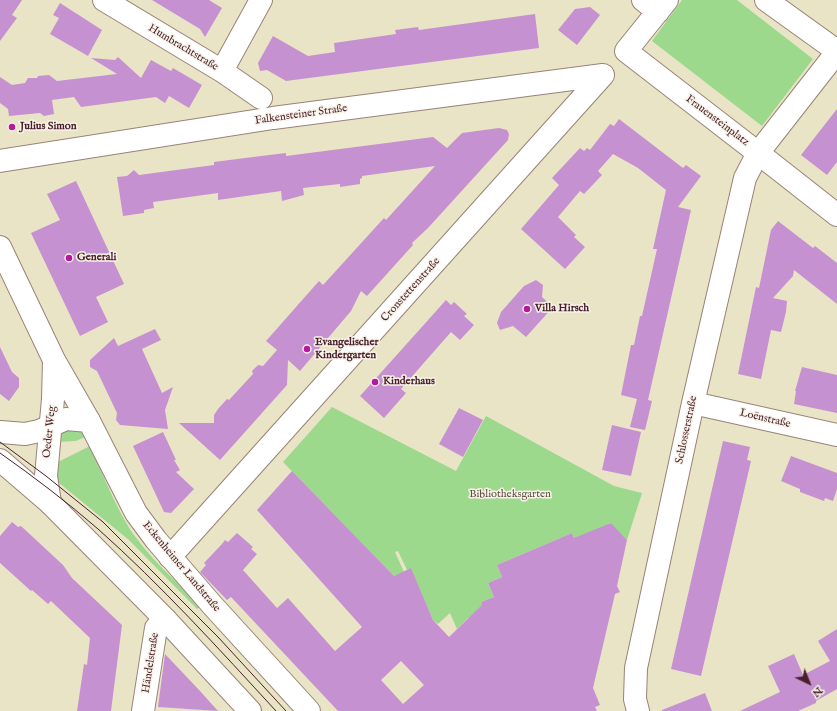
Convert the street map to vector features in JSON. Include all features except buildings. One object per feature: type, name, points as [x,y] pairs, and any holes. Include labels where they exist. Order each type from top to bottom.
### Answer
[{"type":"street","name":"Humbrachtstraße","points":[[104,0],[222,71],[260,98]]},
{"type":"street","points":[[222,71],[261,0]]},
{"type":"street","name":"Frauensteinplatz","points":[[656,4],[626,51],[758,153],[837,51],[766,0]]},
{"type":"street","name":"Falkensteiner Straße","points":[[0,161],[273,118],[603,75]]},
{"type":"street","name":"Cronstettenstraße","points":[[170,557],[603,75]]},
{"type":"street","points":[[758,153],[837,215]]},
{"type":"street","name":"Schlosserstraße","points":[[638,711],[635,699],[636,668],[693,402],[745,178],[758,153]]},
{"type":"street","name":"Oeder Weg","points":[[0,247],[54,360],[89,421]]},
{"type":"street","name":"Oeder Weg","points":[[50,503],[46,476],[51,426],[54,360]]},
{"type":"street","name":"Loënstraße","points":[[693,402],[837,435]]},
{"type":"street","points":[[0,432],[24,434],[51,426],[66,419],[89,421]]},
{"type":"street","name":"Eckenheimer Landstraße","points":[[89,421],[136,513],[170,557],[223,618],[309,711]]},
{"type":"street","points":[[0,460],[50,503],[165,619],[250,711]]},
{"type":"street","name":"Händelstraße","points":[[143,711],[156,628],[165,619]]},
{"type":"green space","points":[[682,0],[737,0],[813,59],[762,126],[652,41]]},
{"type":"green space","name":"Bibliotheksgarten","points":[[332,407],[456,471],[486,416],[614,486],[642,493],[627,540],[610,523],[581,554],[572,533],[497,565],[502,577],[488,583],[494,597],[481,602],[487,617],[468,618],[457,629],[450,613],[438,624],[433,620],[411,569],[407,570],[398,551],[395,552],[404,572],[394,576],[283,462]]},
{"type":"green space","points":[[78,425],[87,436],[76,441],[58,442],[63,430]]},
{"type":"green space","points":[[90,446],[130,530],[152,557],[201,606],[197,609],[129,540],[53,478],[52,465]]},
{"type":"tram line","points":[[0,442],[46,476],[103,522],[218,637],[286,711]]},
{"type":"tram line","points":[[0,453],[62,499],[121,550],[189,618],[276,711]]},
{"type":"place","name":"Julius Simon","points":[[12,127]]},
{"type":"place","name":"Generali","points":[[69,258]]},
{"type":"place","name":"Villa Hirsch","points":[[527,309]]},
{"type":"place","name":"Evangelischer Kindergarten","points":[[307,349]]},
{"type":"place","name":"Kinderhaus","points":[[375,382]]}]
